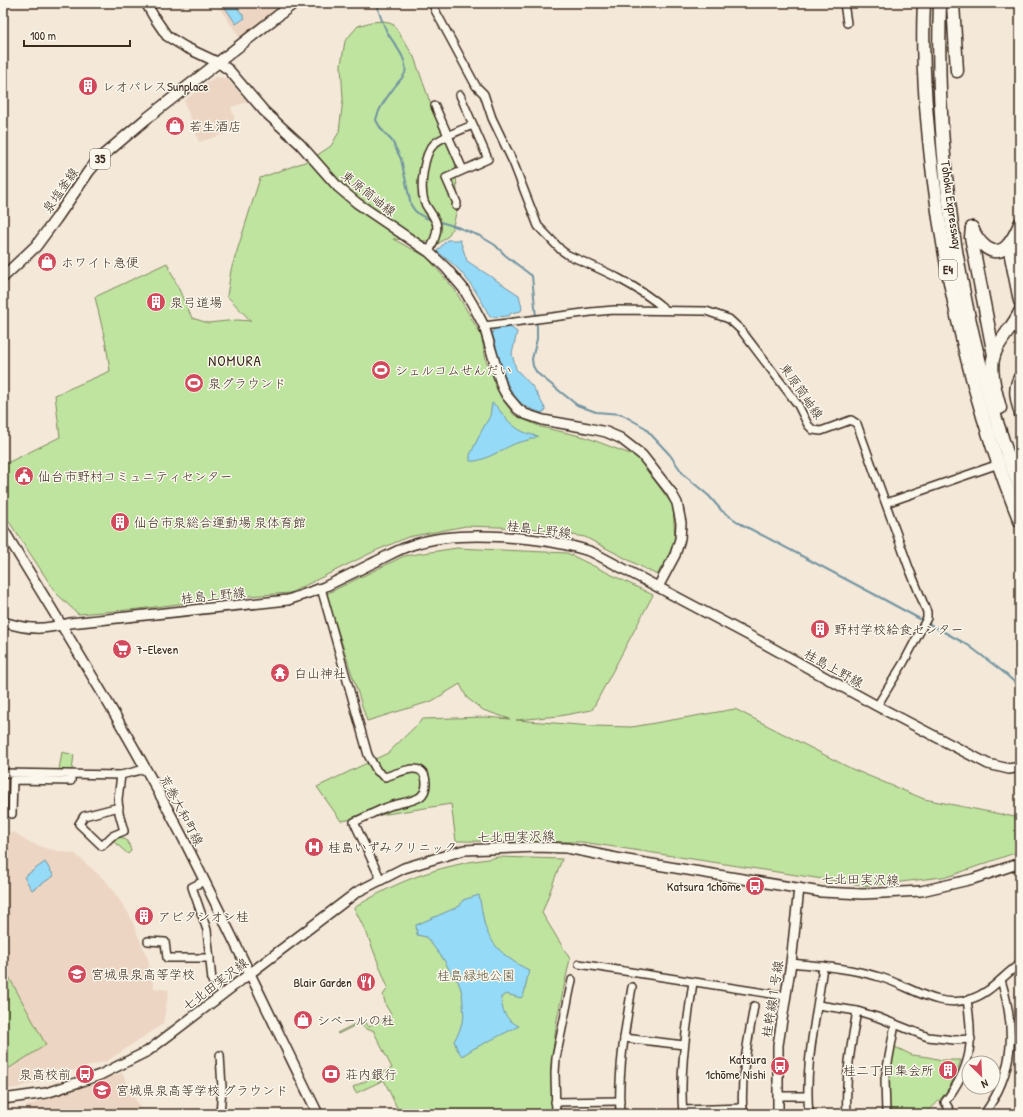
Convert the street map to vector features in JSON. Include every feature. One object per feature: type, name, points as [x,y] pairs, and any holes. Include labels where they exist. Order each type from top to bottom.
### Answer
[{"type":"highway","name":"Tohoku Expressway","points":[[940,3],[941,114],[952,231],[961,284],[980,366],[1004,445],[1020,489]]},
{"type":"highway","points":[[953,3],[957,71]]},
{"type":"highway","name":"Tohoku Expressway","points":[[923,5],[923,49],[927,121],[941,236],[951,290],[970,374],[984,422],[997,462],[1020,521]]},
{"type":"highway","points":[[994,355],[971,237],[972,228],[984,246],[994,251],[1008,246],[1020,224]]},
{"type":"highway","points":[[1020,234],[1011,251],[1020,301]]},
{"type":"highway","points":[[1020,312],[994,355],[992,364],[1001,413],[1017,467],[1020,489]]},
{"type":"main road","name":"泉塩釜線","points":[[3,277],[36,246],[89,171],[100,158],[146,119],[294,3]]},
{"type":"street","name":"東原筒岫線","points":[[146,3],[167,36],[185,47],[219,63],[229,70],[264,111],[300,144],[338,187],[357,203],[430,252],[446,268],[463,288],[484,326],[502,387],[507,396],[518,409],[533,417],[606,432],[620,438],[642,455],[671,492],[677,503],[682,523],[680,539],[675,555],[658,587]]},
{"type":"street","points":[[433,3],[435,10],[467,70],[476,86],[484,94],[492,118],[513,162],[538,226],[561,250],[568,255],[618,277],[652,298],[666,310]]},
{"type":"street","points":[[844,3],[847,23]]},
{"type":"street","points":[[456,206],[457,203],[446,178],[488,159],[460,95]]},
{"type":"street","points":[[435,106],[463,170]]},
{"type":"street","points":[[430,252],[435,240],[436,223],[424,201],[422,189],[423,173],[429,152],[434,144],[473,125]]},
{"type":"street","name":"東原筒岫線","points":[[484,326],[591,312],[666,310],[706,311],[721,315],[735,323],[798,404],[808,425],[813,430],[821,431],[851,420],[857,424],[909,568],[927,612],[927,618],[904,662],[877,706]]},
{"type":"street","points":[[1020,373],[1015,381],[1013,392],[1020,419]]},
{"type":"street","points":[[886,503],[993,466]]},
{"type":"street","name":"荒巻大和町線","points":[[3,529],[62,625],[145,769],[182,837],[318,1114]]},
{"type":"street","name":"桂島上野線","points":[[3,622],[22,628],[39,629],[89,621],[288,600],[321,588],[415,544],[449,537],[548,541],[574,546],[592,552],[877,706],[988,764],[1009,768],[1020,767]]},
{"type":"street","points":[[321,588],[368,755],[377,771],[385,777],[408,769],[420,770],[425,775],[426,786],[423,794],[418,798],[385,808],[354,822],[381,880]]},
{"type":"street","points":[[3,773],[121,775],[145,769]]},
{"type":"street","points":[[12,814],[13,780],[71,780],[71,775]]},
{"type":"street","points":[[119,807],[84,816],[79,824],[102,846],[112,836],[124,831],[118,799],[121,775]]},
{"type":"street","name":"七北田実沢線","points":[[3,1099],[46,1093],[100,1075],[123,1065],[148,1051],[357,892],[404,868],[464,850],[536,846],[567,848],[621,859],[827,893],[857,894],[920,891],[973,879],[1020,863]]},
{"type":"street","points":[[204,881],[192,887],[207,930],[212,981]]},
{"type":"street","name":"桂幹線１号線","points":[[778,1114],[778,1045],[791,963],[799,888]]},
{"type":"street","points":[[148,941],[165,942],[167,958],[210,958]]},
{"type":"street","points":[[791,963],[852,970],[877,976],[938,1001],[950,1002],[967,1000],[980,996],[1020,964]]},
{"type":"street","points":[[579,964],[785,996]]},
{"type":"street","points":[[810,1114],[807,1096],[810,1055],[823,966]]},
{"type":"street","points":[[556,1114],[556,1058],[572,980]]},
{"type":"street","points":[[984,1114],[998,1091],[1004,1075],[1011,1045],[1008,1008],[1001,980]]},
{"type":"street","points":[[693,982],[684,1045],[683,1112],[743,1111],[746,1053],[754,1006]]},
{"type":"street","points":[[620,1114],[621,1065],[632,987]]},
{"type":"street","points":[[952,1114],[945,1102],[957,1087],[970,1054],[971,1022],[967,1000]]},
{"type":"street","points":[[818,1005],[857,1011],[877,1017],[928,1037],[954,1040],[971,1039]]},
{"type":"street","points":[[847,1114],[846,1097],[848,1065],[857,1011]]},
{"type":"street","points":[[886,1114],[885,1079],[894,1024]]},
{"type":"street","points":[[624,1038],[684,1045]]},
{"type":"street","points":[[220,1055],[222,1088],[220,1114]]},
{"type":"street","points":[[778,1096],[807,1096]]},
{"type":"street","points":[[555,1102],[620,1101]]},
{"type":"shaded area","points":[[216,3],[284,3],[240,38]]},
{"type":"shaded area","points":[[216,77],[226,78],[248,102],[231,107],[238,130],[199,142],[184,101]]},
{"type":"shaded area","name":"宮城県泉高等学校","points":[[14,832],[28,842],[48,849],[75,854],[107,882],[129,914],[148,959],[154,988],[169,990],[163,1024],[107,1061],[16,1088],[3,1090],[3,836]]},
{"type":"shaded area","name":"宮城県泉高等学校 グラウンド","points":[[122,1073],[143,1114],[29,1114],[26,1106]]},
{"type":"green space","points":[[384,21],[394,25],[414,57],[430,102],[455,158],[458,206],[452,229],[448,236],[438,244],[426,241],[393,239],[427,257],[455,290],[481,335],[486,360],[501,397],[514,415],[541,427],[585,437],[638,457],[673,506],[675,539],[670,552],[657,575],[585,537],[529,528],[466,526],[408,537],[375,551],[290,593],[233,597],[139,609],[78,614],[56,593],[8,520],[3,508],[3,465],[60,437],[55,395],[110,371],[106,344],[95,297],[167,263],[192,318],[208,323],[237,320],[251,321],[227,296],[231,270],[260,178],[310,160],[331,146],[339,132],[343,99],[341,65],[345,41],[358,26],[371,22]]},
{"type":"green space","points":[[457,548],[567,553],[653,595],[592,710],[559,716],[516,720],[592,726],[632,727],[735,709],[852,769],[924,799],[1020,818],[1020,851],[950,876],[868,886],[582,842],[456,841],[451,804],[341,821],[317,787],[388,753],[423,719],[485,717],[510,719],[483,710],[467,698],[460,684],[432,701],[367,721],[326,594],[404,556]]},
{"type":"green space","points":[[62,752],[74,755],[72,770],[59,770]]},
{"type":"green space","points":[[120,837],[125,839],[129,844],[131,851],[128,854],[112,840]]},
{"type":"green space","name":"桂島緑地公園","points":[[498,857],[562,859],[542,913],[570,959],[557,1019],[551,1067],[552,1114],[391,1114],[398,1110],[384,1080],[356,1093],[353,1087],[392,1068],[373,1030],[366,1029],[360,1023],[338,1034],[337,1033],[361,1021],[362,1024],[365,1022],[369,1027],[391,1014],[386,1006],[383,995],[388,988],[367,934],[354,908],[390,888],[429,872]]},
{"type":"green space","points":[[3,966],[46,1045],[3,1072]]},
{"type":"green space","points":[[893,1046],[912,1055],[942,1060],[961,1060],[955,1076],[943,1096],[924,1114],[890,1114],[888,1080]]},
{"type":"water","points":[[222,3],[234,3],[245,18],[236,24]]},
{"type":"water","points":[[447,240],[460,240],[467,261],[519,295],[522,308],[521,311],[511,313],[509,316],[490,317],[470,283],[452,263],[437,251]]},
{"type":"water","points":[[509,326],[517,332],[512,354],[516,369],[533,387],[546,410],[542,413],[525,406],[518,400],[507,383],[503,373],[492,333],[494,329]]},
{"type":"water","points":[[492,403],[508,421],[516,427],[528,434],[538,436],[512,445],[481,460],[470,461],[470,455],[490,416]]},
{"type":"water","points":[[45,862],[54,876],[32,890],[24,877]]},
{"type":"water","points":[[479,895],[484,922],[490,938],[500,951],[514,962],[529,970],[524,994],[521,998],[506,994],[501,997],[505,1014],[510,1020],[519,1026],[462,1056],[454,1041],[459,1032],[464,1016],[462,993],[458,981],[453,977],[444,960],[426,937],[417,935],[416,925],[460,906],[463,900]]},
{"type":"waterway","points":[[377,3],[387,32],[403,57],[406,68],[404,75],[384,102],[376,120],[381,129],[392,141],[401,159],[411,205],[420,215],[433,220]]},
{"type":"waterway","points":[[437,221],[480,236],[495,245],[505,255],[532,276],[537,327],[537,339],[532,359],[533,366],[537,373],[577,405],[596,412],[621,414],[644,427],[670,455],[684,475],[709,496],[722,511],[741,524],[968,645],[1020,687]]},
{"type":"tunnel","points":[[1007,461],[1020,456]]},
{"type":"place","name":"レオパレスSunplace","points":[[88,86]]},
{"type":"place","name":"若生酒店","points":[[175,126]]},
{"type":"place","name":"ホワイト急便","points":[[47,262]]},
{"type":"place","name":"泉弓道場","points":[[156,302]]},
{"type":"place","name":"シェルコムせんだい","points":[[381,370]]},
{"type":"place","name":"泉グラウンド","points":[[194,383]]},
{"type":"place","name":"仙台市野村コミュニティセンター","points":[[24,476]]},
{"type":"place","name":"仙台市泉総合運動場 泉体育館","points":[[120,522]]},
{"type":"place","name":"野村学校給食センター","points":[[820,629]]},
{"type":"place","name":"7-Eleven","points":[[122,649]]},
{"type":"place","name":"白山神社","points":[[280,673]]},
{"type":"place","name":"桂島いずみクリニック","points":[[314,847]]},
{"type":"place","name":"Katsura 1chōme","points":[[755,886]]},
{"type":"place","name":"アビタシオン桂","points":[[144,916]]},
{"type":"place","name":"宮城県泉高等学校","points":[[77,974]]},
{"type":"place","name":"Blair Garden","points":[[366,982]]},
{"type":"place","name":"シベールの杜","points":[[303,1020]]},
{"type":"place","name":"Katsura 1chōme Nishi","points":[[780,1066]]},
{"type":"place","name":"桂二丁目集会所","points":[[948,1070]]},
{"type":"place","name":"泉高校前","points":[[85,1074]]},
{"type":"place","name":"荘内銀行","points":[[331,1074]]},
{"type":"place","name":"宮城県泉高等学校 グラウンド","points":[[102,1090]]},
{"type":"district","name":"NOMURA","points":[[235,361]]}]
